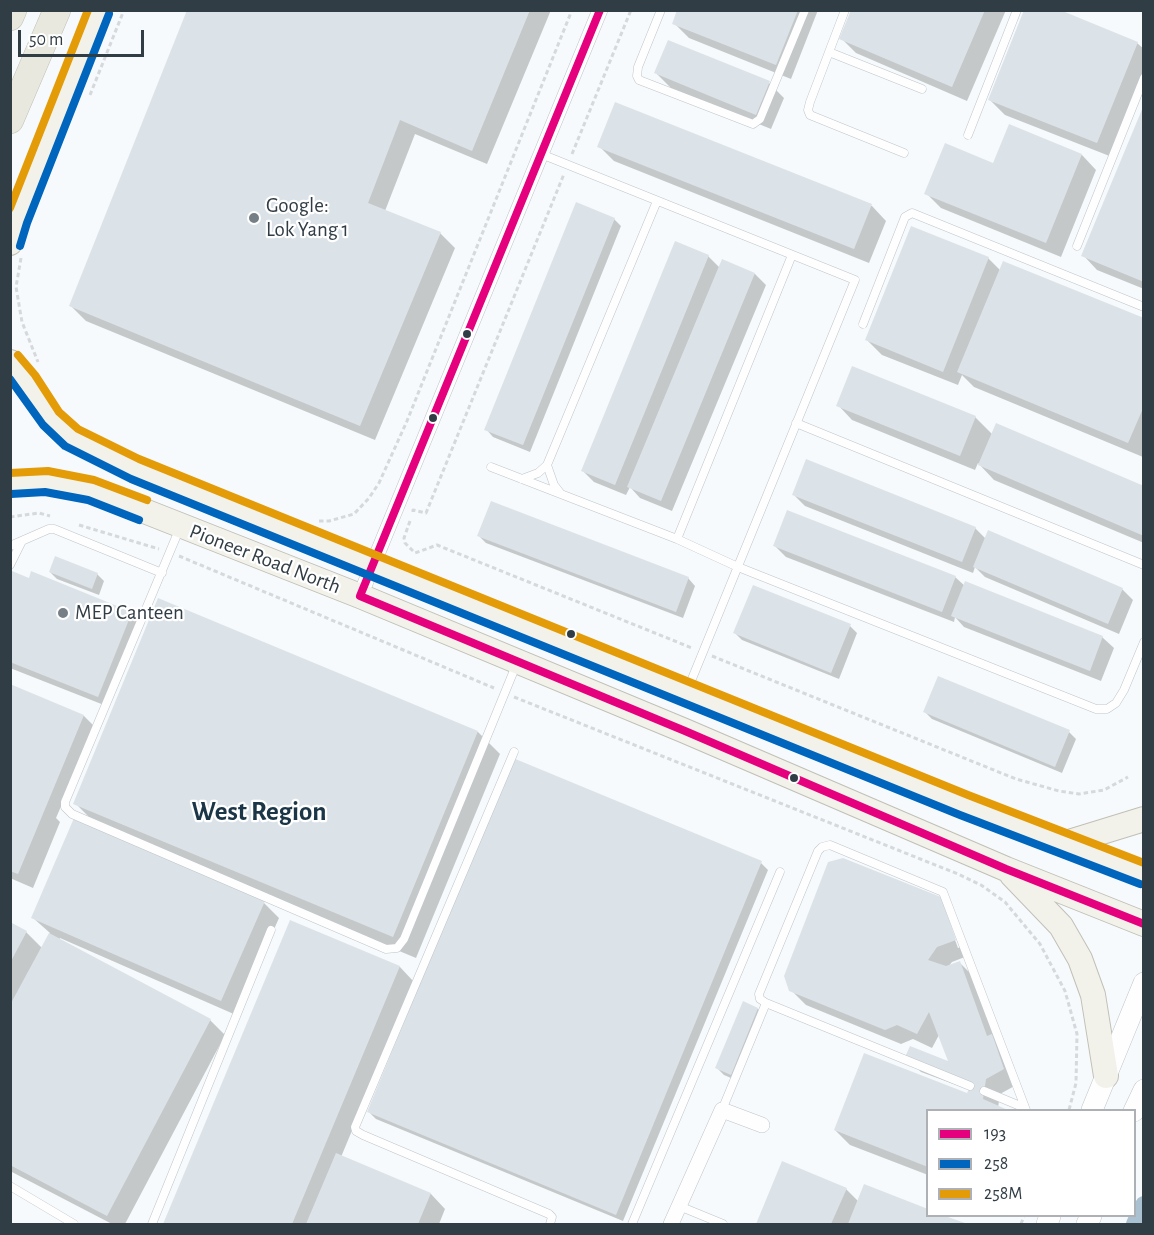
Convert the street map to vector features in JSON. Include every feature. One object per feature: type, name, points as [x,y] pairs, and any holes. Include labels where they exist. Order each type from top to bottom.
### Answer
[{"type":"highway","points":[[10,17],[14,10]]},
{"type":"highway","points":[[10,120],[57,10]]},
{"type":"main road","points":[[16,248],[22,207],[99,10]]},
{"type":"main road","name":"Pioneer Road North","points":[[10,362],[26,381],[51,419],[72,438],[135,469],[964,805],[1143,873]]},
{"type":"main road","name":"Pioneer Road North","points":[[10,484],[46,482],[91,490],[360,596],[695,735],[1006,869],[1143,924]]},
{"type":"main road","points":[[1066,843],[1143,819]]},
{"type":"main road","points":[[1006,869],[1061,926],[1080,959],[1093,995],[1106,1076]]},
{"type":"main road","points":[[1092,1109],[1143,983]]},
{"type":"main road","points":[[1135,1109],[1143,1090]]},
{"type":"street","points":[[360,596],[600,10]]},
{"type":"street","points":[[671,1224],[722,1110],[762,1125]]},
{"type":"lane","points":[[661,10],[638,67],[639,80],[753,124],[760,119],[805,10]]},
{"type":"lane","points":[[845,10],[810,102],[808,110],[810,115],[904,153]]},
{"type":"lane","points":[[968,135],[1017,10]]},
{"type":"lane","points":[[829,51],[922,89]]},
{"type":"lane","points":[[1077,246],[1143,78]]},
{"type":"lane","points":[[541,154],[855,280],[686,693]]},
{"type":"lane","points":[[521,479],[531,477],[547,465],[657,201]]},
{"type":"lane","points":[[863,324],[905,217],[912,213],[1143,307]]},
{"type":"lane","points":[[677,539],[792,255]]},
{"type":"lane","points":[[796,423],[1143,566]]},
{"type":"lane","points":[[547,465],[554,485],[562,495]]},
{"type":"lane","points":[[491,467],[677,539],[738,567],[1096,709],[1107,709],[1116,703],[1124,690],[1143,642]]},
{"type":"lane","points":[[181,526],[65,802],[68,811],[386,949],[397,948],[404,939],[517,662]]},
{"type":"lane","points":[[10,546],[49,529],[54,529],[162,573]]},
{"type":"lane","points":[[10,565],[22,541]]},
{"type":"lane","points":[[513,752],[355,1127],[356,1131],[363,1136],[549,1214],[552,1217],[550,1224]]},
{"type":"lane","points":[[970,1086],[760,999],[759,994],[818,851],[822,848],[830,845],[943,892],[1025,1109]]},
{"type":"lane","points":[[632,1224],[780,872]]},
{"type":"lane","points":[[152,1224],[271,930]]},
{"type":"lane","points":[[722,1110],[766,1003]]},
{"type":"lane","points":[[984,1091],[1025,1109]]},
{"type":"lane","points":[[10,1186],[74,1224]]},
{"type":"lane","points":[[679,1206],[723,1224]]},
{"type":"path","points":[[88,98],[124,10]]},
{"type":"path","points":[[309,521],[329,521],[354,514],[379,483],[407,421],[572,10]]},
{"type":"path","points":[[632,10],[426,513],[413,510],[404,538],[405,543],[415,553],[437,545],[1016,779],[1079,794],[1104,790],[1128,777]]},
{"type":"path","points":[[16,248],[16,287],[22,322],[40,367]]},
{"type":"path","points":[[10,517],[39,513],[50,516]]},
{"type":"path","points":[[72,522],[170,552],[504,693],[981,885],[1005,902],[1040,944],[1065,991],[1077,1035],[1076,1083],[1069,1109]]},
{"type":"building","name":"Google: Lok Yang 1","points":[[187,10],[530,10],[472,151],[400,120],[368,203],[441,232],[360,426],[69,306]]},
{"type":"building","points":[[677,10],[798,10],[776,65],[672,24]]},
{"type":"building","points":[[851,10],[985,10],[952,87],[839,39]]},
{"type":"building","points":[[1024,10],[1060,10],[1138,42],[1097,143],[988,100]]},
{"type":"building","points":[[668,40],[770,81],[756,115],[654,73]]},
{"type":"building","points":[[615,102],[872,204],[854,249],[597,147]]},
{"type":"building","points":[[1144,107],[1144,282],[1081,256]]},
{"type":"building","points":[[1009,124],[1082,154],[1046,243],[924,194],[945,143],[993,163]]},
{"type":"building","points":[[576,202],[615,218],[523,445],[484,430]]},
{"type":"building","points":[[911,226],[989,257],[943,372],[865,340]]},
{"type":"building","points":[[675,241],[709,255],[615,485],[581,471]]},
{"type":"building","points":[[722,259],[755,273],[661,501],[627,487]]},
{"type":"building","points":[[1003,261],[1144,318],[1144,406],[1128,443],[957,372]]},
{"type":"building","points":[[852,366],[976,416],[960,456],[836,406]]},
{"type":"building","points":[[996,423],[1144,486],[1144,536],[978,465]]},
{"type":"building","points":[[806,459],[976,527],[962,562],[792,495]]},
{"type":"building","points":[[491,501],[689,577],[676,612],[477,536]]},
{"type":"building","points":[[787,510],[956,576],[942,612],[773,546]]},
{"type":"building","points":[[988,530],[1123,588],[1108,624],[973,567]]},
{"type":"building","points":[[55,556],[98,573],[92,589],[49,572]]},
{"type":"building","points":[[12,571],[29,578],[31,571],[132,612],[98,697],[10,662],[10,575]]},
{"type":"building","points":[[965,581],[1103,636],[1090,671],[951,616]]},
{"type":"building","points":[[753,585],[851,624],[831,673],[733,633]]},
{"type":"building","points":[[158,598],[478,731],[393,937],[73,804]]},
{"type":"building","points":[[938,676],[1070,730],[1055,767],[923,712]]},
{"type":"building","points":[[10,684],[84,715],[18,874],[10,871]]},
{"type":"building","points":[[513,758],[762,861],[616,1215],[367,1112]]},
{"type":"building","points":[[74,818],[265,901],[221,1001],[31,918]]},
{"type":"building","points":[[843,858],[941,897],[956,940],[937,947],[928,960],[946,966],[960,961],[987,1036],[992,1034],[1004,1069],[986,1079],[983,1099],[1006,1109],[926,1109],[926,1166],[834,1130],[864,1053],[967,1093],[972,1083],[905,1057],[910,1046],[948,1061],[929,1012],[917,1034],[897,1025],[885,1030],[789,991],[784,976],[828,862]]},
{"type":"building","points":[[290,920],[400,966],[292,1224],[163,1224]]},
{"type":"building","points":[[10,922],[27,931],[10,963]]},
{"type":"building","points":[[49,933],[211,1019],[107,1216],[10,1165],[10,1005]]},
{"type":"building","points":[[743,1001],[758,1008],[731,1075],[715,1068]]},
{"type":"building","points":[[336,1153],[431,1193],[418,1224],[306,1224]]},
{"type":"building","points":[[782,1161],[847,1188],[831,1224],[756,1224]]},
{"type":"building","points":[[864,1184],[926,1208],[926,1217],[948,1217],[968,1224],[848,1224]]},
{"type":"waterway","points":[[1135,1224],[1144,1205]]},
{"type":"transit line","name":"258M","points":[[10,208],[88,10]]},
{"type":"transit line","name":"193","points":[[600,10],[360,596],[685,731],[1006,869],[1144,924]]},
{"type":"transit line","name":"258","points":[[20,246],[109,14]]},
{"type":"transit line","name":"258M","points":[[18,355],[35,375],[59,412],[78,429],[139,459],[968,795],[1144,863]]},
{"type":"transit line","name":"258","points":[[10,379],[43,425],[65,446],[131,479],[960,815],[1140,884]]},
{"type":"transit line","name":"258M","points":[[10,473],[48,471],[94,480],[147,500]]},
{"type":"transit line","name":"258","points":[[11,494],[45,492],[88,500],[139,520]]},
{"type":"place","name":"Google: Lok Yang 1","points":[[254,218]]},
{"type":"place","name":"MEP Canteen","points":[[63,613]]},
{"type":"district","name":"West Region","points":[[259,812]]}]
